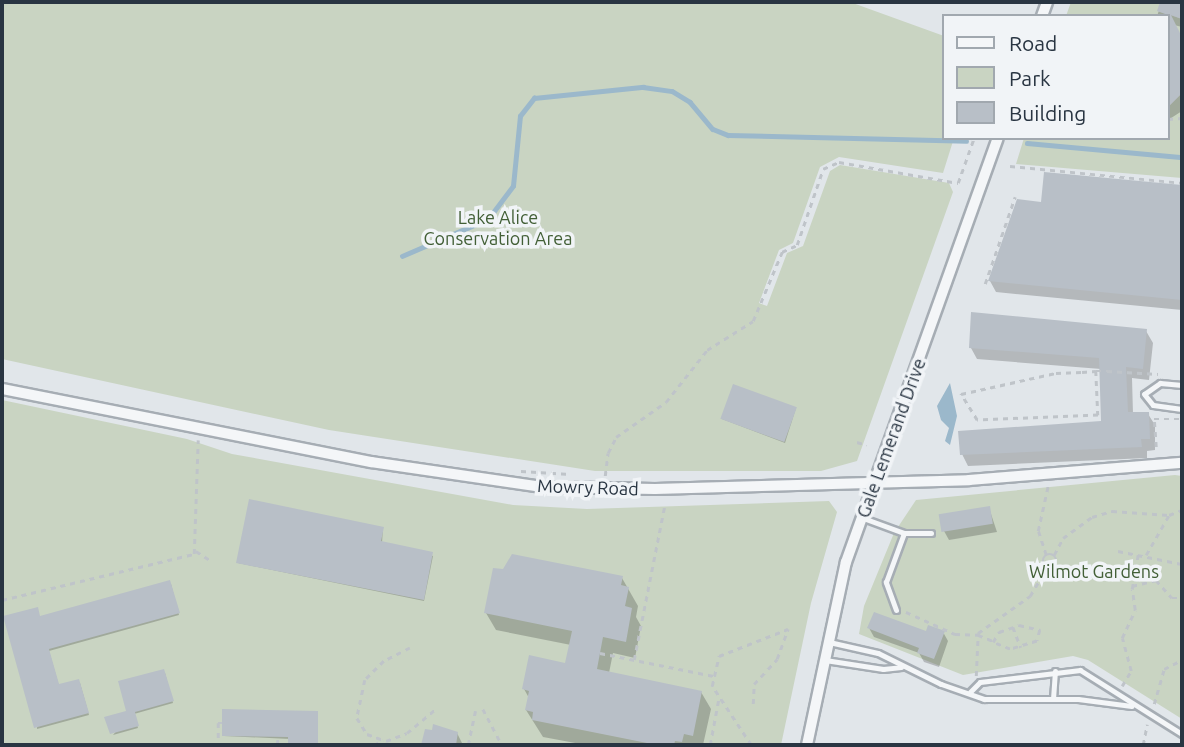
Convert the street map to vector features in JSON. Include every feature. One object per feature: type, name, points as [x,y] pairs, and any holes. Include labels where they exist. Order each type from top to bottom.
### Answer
[{"type":"street","name":"Gale Lemerand Drive","points":[[807,745],[846,562],[997,140]]},
{"type":"street","name":"Mowry Road","points":[[2,389],[339,456],[521,485],[641,489],[969,480],[1182,463]]},
{"type":"lane","points":[[1182,385],[1160,383],[1144,394],[1153,405],[1182,409]]},
{"type":"lane","points":[[863,518],[904,533],[931,533]]},
{"type":"lane","points":[[896,610],[886,582],[904,533]]},
{"type":"lane","points":[[828,642],[878,653],[901,667],[984,699],[1053,699],[1132,706]]},
{"type":"lane","points":[[825,660],[883,669],[901,667]]},
{"type":"lane","points":[[970,692],[980,682],[1080,670],[1093,675],[1132,706],[1182,734]]},
{"type":"lane","points":[[1053,699],[1055,671]]},
{"type":"path","points":[[595,476],[605,476],[608,453],[617,437],[666,402],[707,350],[752,321],[782,252],[797,245],[823,169],[839,162],[958,183],[973,140]]},
{"type":"path","points":[[1010,166],[1182,183]]},
{"type":"path","points":[[985,284],[1015,197]]},
{"type":"path","points":[[1096,371],[1098,415],[977,420],[961,394],[1034,376],[1096,371],[1166,375]]},
{"type":"path","points":[[1156,447],[1154,419],[1182,419]]},
{"type":"path","points":[[857,442],[866,445]]},
{"type":"path","points":[[195,551],[198,443]]},
{"type":"path","points":[[514,470],[579,475]]},
{"type":"path","points":[[978,635],[1030,596],[1047,568],[1046,555],[1038,531],[1048,482]]},
{"type":"path","points":[[634,660],[665,504]]},
{"type":"path","points":[[1047,568],[1056,566],[1054,555],[1063,538],[1093,517],[1120,510],[1169,515],[1182,510]]},
{"type":"path","points":[[1146,556],[1169,515]]},
{"type":"path","points":[[2,600],[195,551],[209,560]]},
{"type":"path","points":[[1118,551],[1182,564]]},
{"type":"path","points":[[1122,686],[1131,671],[1122,638],[1135,610],[1132,586],[1138,554]]},
{"type":"path","points":[[1046,555],[1054,555]]},
{"type":"path","points":[[1132,586],[1156,580],[1172,598],[1182,598]]},
{"type":"path","points":[[904,608],[909,617],[950,633],[978,635],[993,641],[1001,648],[1021,648],[1037,641],[1040,630],[1013,627],[999,632],[993,641]]},
{"type":"path","points":[[1013,627],[1021,648]]},
{"type":"path","points":[[751,745],[712,687],[719,656],[788,629],[777,659],[754,684],[753,704]]},
{"type":"path","points":[[976,677],[978,635]]},
{"type":"path","points":[[383,740],[362,728],[357,718],[359,693],[380,664],[410,648]]},
{"type":"path","points":[[600,653],[714,676]]},
{"type":"path","points":[[1153,707],[1164,669],[1182,660]]},
{"type":"path","points":[[710,745],[719,696]]},
{"type":"path","points":[[374,745],[401,736],[437,708]]},
{"type":"path","points":[[483,709],[502,745]]},
{"type":"path","points":[[475,711],[468,745],[475,745]]},
{"type":"path","points":[[218,738],[222,723]]},
{"type":"path","points":[[1143,745],[1147,724]]},
{"type":"path","points":[[277,745],[278,737]]},
{"type":"path","points":[[491,745],[498,741]]},
{"type":"green space","name":"Lake Alice Conservation Area","points":[[2,2],[850,2],[942,35],[942,140],[953,140],[943,173],[839,157],[820,167],[793,243],[779,250],[759,303],[767,306],[787,253],[803,246],[830,171],[840,165],[949,183],[953,192],[857,461],[821,471],[595,471],[329,430],[2,359]]},
{"type":"green space","points":[[1071,2],[1160,2],[1158,11],[1167,14],[1067,14]]},
{"type":"green space","points":[[1170,15],[1182,19],[1182,37],[1170,19]]},
{"type":"green space","points":[[1182,93],[1182,178],[1016,164],[1023,140],[1170,140],[1170,105]]},
{"type":"green space","points":[[2,400],[187,439],[232,454],[513,505],[587,509],[829,501],[837,512],[811,603],[781,745],[2,745]]},
{"type":"green space","name":"Wilmot Gardens","points":[[1182,476],[1182,719],[1088,660],[1073,656],[963,675],[859,634],[864,606],[894,533],[916,500]]},
{"type":"water","points":[[950,383],[957,416],[950,445],[945,441],[949,428],[941,420],[937,406]]},
{"type":"building","points":[[1160,2],[1182,2],[1182,19],[1171,15],[1182,37],[1182,93],[1170,105],[1170,14],[1157,11]]},
{"type":"building","points":[[1044,172],[1182,185],[1182,300],[988,281],[1017,199],[1041,202]]},
{"type":"building","points":[[971,312],[1147,329],[1143,369],[1126,367],[1128,412],[1149,412],[1150,439],[1141,439],[1142,447],[960,455],[958,431],[1101,421],[1099,358],[969,348]]},
{"type":"building","points":[[733,384],[797,407],[784,442],[720,419]]},
{"type":"building","points":[[249,499],[384,527],[381,541],[433,552],[424,600],[236,563]]},
{"type":"building","points":[[990,506],[993,524],[941,532],[939,514]]},
{"type":"building","points":[[512,554],[623,576],[621,585],[629,587],[625,606],[632,608],[626,642],[603,637],[597,669],[702,691],[693,736],[684,734],[682,742],[675,741],[674,745],[657,745],[532,720],[533,712],[525,710],[529,691],[522,689],[529,655],[565,663],[572,631],[484,613],[493,568],[503,569]]},
{"type":"building","points":[[170,580],[180,613],[49,649],[59,684],[79,679],[89,713],[34,728],[3,616],[38,607],[40,616]]},
{"type":"building","points":[[874,612],[926,631],[928,625],[945,631],[934,659],[917,653],[919,648],[867,628]]},
{"type":"building","points":[[164,669],[174,701],[135,712],[139,726],[110,734],[104,717],[126,711],[118,681]]},
{"type":"building","points":[[222,709],[318,711],[318,745],[288,745],[288,737],[222,736]]},
{"type":"building","points":[[433,724],[458,732],[456,745],[421,745],[425,729],[432,730]]},
{"type":"waterway","points":[[402,256],[488,219],[513,186],[520,116],[534,98],[643,87],[672,91],[690,102],[713,129],[728,135],[966,141]]},
{"type":"waterway","points":[[1027,143],[1182,157]]}]
